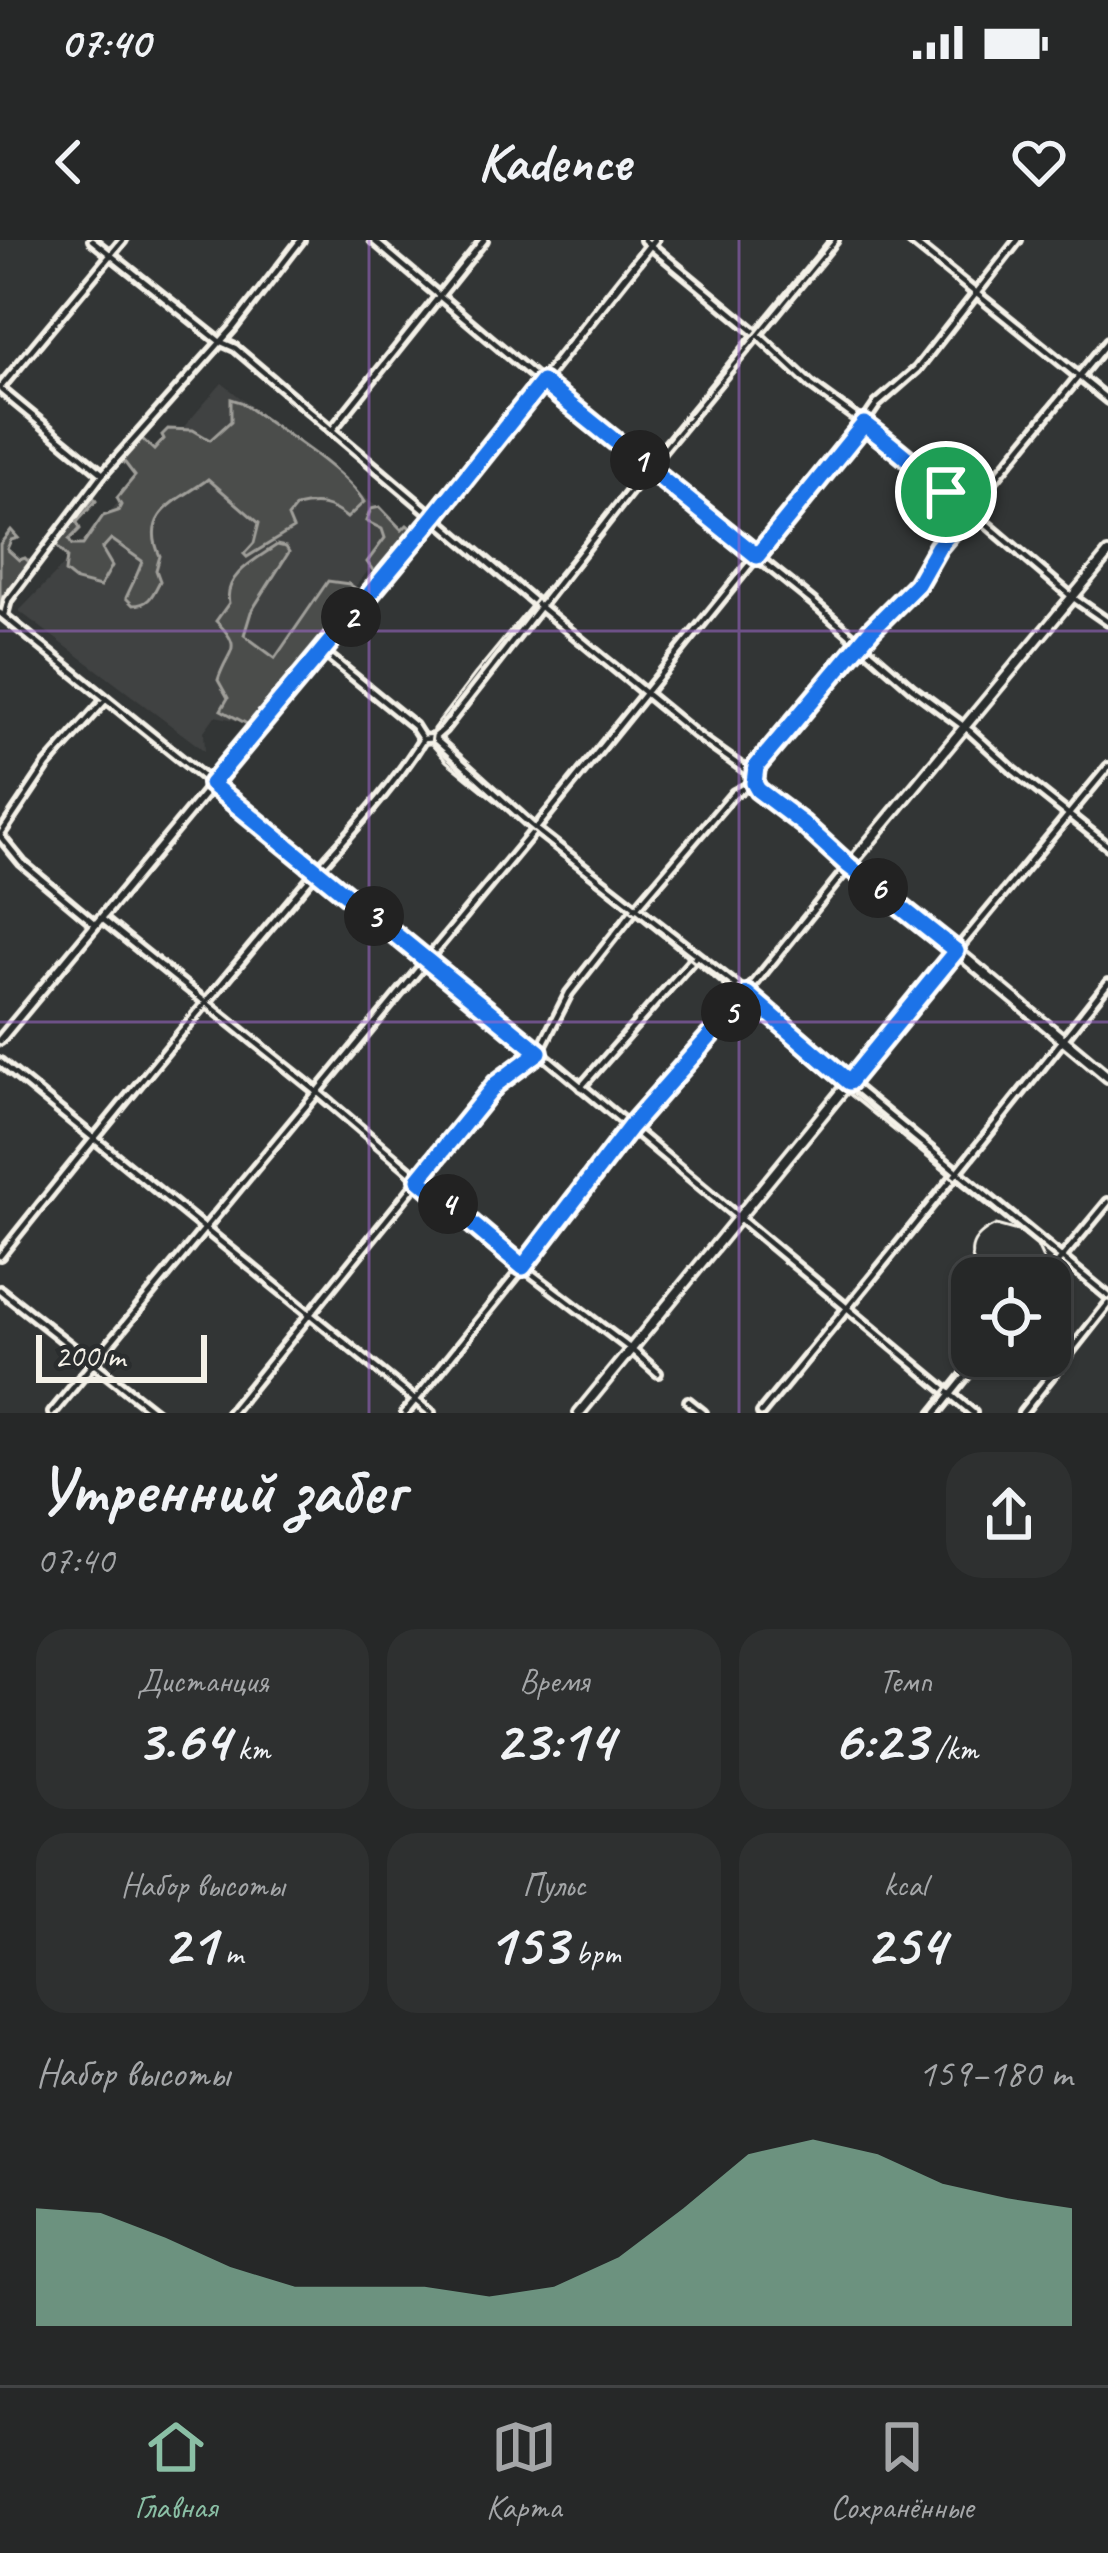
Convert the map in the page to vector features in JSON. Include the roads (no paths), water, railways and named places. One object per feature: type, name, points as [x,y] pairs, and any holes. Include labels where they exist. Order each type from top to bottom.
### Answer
[{"type":"main road","points":[[1108,554],[849,866],[1108,1077]]},
{"type":"main road","points":[[579,1413],[956,951]]},
{"type":"street","points":[[92,240],[235,349],[644,692],[747,771],[758,790],[849,866],[747,994],[630,1127],[405,1413]]},
{"type":"street","points":[[103,474],[0,389],[123,240]]},
{"type":"street","points":[[301,240],[233,328],[103,474],[2,614],[426,958],[973,1413]]},
{"type":"street","points":[[373,240],[1108,846]]},
{"type":"street","points":[[332,430],[484,240]]},
{"type":"street","points":[[423,739],[434,738],[836,240]]},
{"type":"street","points":[[910,240],[1108,400]]},
{"type":"street","points":[[52,1413],[535,829],[877,404],[917,369],[1018,240]]},
{"type":"street","points":[[0,1040],[435,516],[650,242],[811,385],[905,454],[1072,597],[1108,622]]},
{"type":"street","points":[[754,783],[756,767],[860,643],[917,584],[938,547],[1108,341]]},
{"type":"street","points":[[322,650],[414,726],[423,739]]},
{"type":"street","points":[[106,698],[47,765],[0,835],[22,863],[207,1002],[523,1267],[658,1373]]},
{"type":"street","points":[[434,738],[535,829],[747,994],[1060,1257]]},
{"type":"street","points":[[0,1256],[92,1139],[388,790],[423,739]]},
{"type":"street","points":[[956,951],[1108,767]]},
{"type":"street","points":[[230,1413],[496,1084],[539,1052],[569,993],[636,908],[734,794],[754,783]]},
{"type":"street","points":[[581,1088],[697,956]]},
{"type":"street","points":[[761,1413],[1108,983]]},
{"type":"street","points":[[0,1062],[431,1413]]},
{"type":"street","points":[[1062,1257],[1108,1202]]},
{"type":"street","points":[[1022,1413],[1108,1300],[1071,1267]]},
{"type":"street","points":[[0,1290],[156,1413]]},
{"type":"street","points":[[936,1413],[965,1377]]},
{"type":"street","points":[[688,1401],[703,1413]]},
{"type":"tram line","points":[[832,240],[475,674],[433,729],[431,744],[1037,1246],[1042,1257]]},
{"type":"tram line","points":[[973,1257],[975,1241],[996,1225],[1021,1232]]},
{"type":"tram line","points":[[927,1413],[956,1377]]}]
